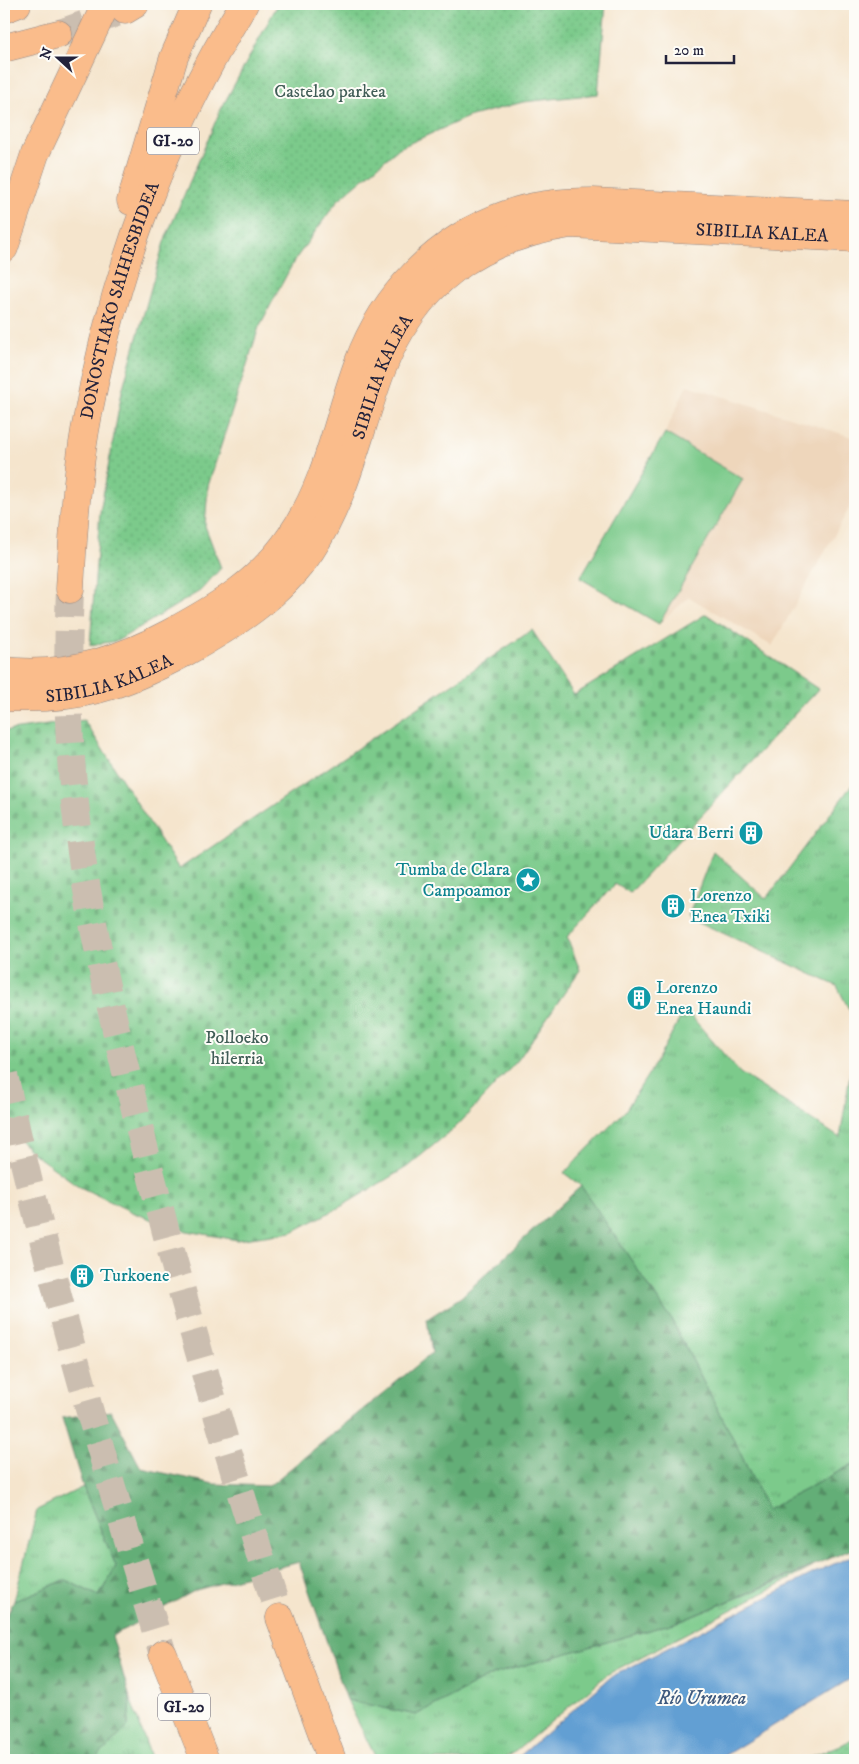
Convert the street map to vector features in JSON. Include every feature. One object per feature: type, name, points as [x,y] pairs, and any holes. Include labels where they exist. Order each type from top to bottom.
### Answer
[{"type":"main road","points":[[4,9],[17,4]]},
{"type":"main road","points":[[118,286],[124,227],[174,57],[197,4]]},
{"type":"main road","name":"DONOSTIAKO SAIHESBIDEA","points":[[70,589],[78,486],[85,431],[118,286],[146,205],[181,121],[227,31],[244,4]]},
{"type":"main road","points":[[4,248],[35,154],[122,6]]},
{"type":"main road","points":[[4,48],[58,34]]},
{"type":"main road","name":"SIBILIA KALEA","points":[[4,671],[48,672],[109,661],[144,647],[216,608],[245,587],[267,566],[291,537],[307,510],[321,478],[358,364],[380,316],[401,288],[423,265],[450,243],[484,224],[508,213],[540,205],[568,202],[855,215]]},
{"type":"main road","name":"SIBILIA KALEA","points":[[4,697],[49,698],[78,695],[113,686],[155,669],[223,631],[259,606],[284,583],[310,552],[330,518],[343,488],[380,373],[400,329],[419,302],[438,282],[465,262],[495,244],[546,228],[570,224],[855,238]]},
{"type":"main road","points":[[280,1618],[297,1669],[316,1760]]},
{"type":"main road","name":"GI-20","points":[[163,1654],[205,1760]]},
{"type":"main road","points":[[308,1716],[332,1760]]},
{"type":"shaded area","points":[[687,385],[855,438],[855,498],[772,646],[689,597],[659,624],[580,578],[665,433]]},
{"type":"green space","name":"Castelao parkea","points":[[278,4],[606,4],[598,94],[523,102],[468,117],[399,148],[338,200],[294,261],[259,327],[208,486],[205,526],[221,568],[200,591],[117,641],[90,645],[100,512],[122,391],[164,242],[220,111]]},
{"type":"green space","points":[[665,433],[743,479],[659,624],[580,578]]},
{"type":"green space","name":"Polloeko hilerria","points":[[706,614],[818,689],[630,893],[615,884],[567,937],[580,970],[518,1060],[458,1125],[407,1167],[342,1206],[292,1232],[237,1240],[182,1230],[134,1213],[80,1187],[31,1152],[4,1122],[4,731],[84,720],[179,869],[532,630],[574,695]]},
{"type":"green space","points":[[855,781],[855,1021],[837,986],[688,917],[713,851],[766,899]]},
{"type":"green space","points":[[685,1009],[740,1073],[840,1138],[855,1043],[855,1463],[767,1510],[736,1444],[671,1319],[581,1186],[564,1173],[625,1111],[658,1059]]},
{"type":"green space","points":[[581,1186],[671,1319],[736,1444],[767,1510],[855,1463],[855,1548],[681,1621],[494,1674],[416,1715],[347,1700],[299,1562],[196,1590],[112,1636],[130,1698],[128,1727],[94,1760],[4,1760],[4,1621],[14,1601],[65,1580],[99,1596],[116,1566],[83,1487],[62,1418],[111,1411],[141,1468],[214,1484],[269,1486],[432,1353],[427,1319],[461,1297]]},
{"type":"green space","points":[[83,1487],[116,1566],[99,1596],[65,1580],[14,1601],[37,1510]]},
{"type":"green space","points":[[813,1567],[608,1674],[516,1751],[500,1760],[377,1760],[347,1700],[416,1715],[494,1674],[681,1621]]},
{"type":"green space","points":[[130,1698],[152,1760],[94,1760],[128,1727]]},
{"type":"green space","points":[[855,1739],[855,1760],[802,1760]]},
{"type":"water","name":"Río Urumea","points":[[855,1555],[855,1676],[717,1760],[513,1760],[611,1677],[820,1570]]},
{"type":"tunnel","points":[[58,34],[116,13]]},
{"type":"tunnel","points":[[70,589],[68,645],[69,728],[81,851],[94,927],[119,1042],[169,1244],[222,1432],[280,1618]]},
{"type":"tunnel","points":[[4,1075],[57,1294],[119,1511],[163,1654]]},
{"type":"place","name":"Udara Berri","points":[[751,833]]},
{"type":"place","name":"Tumba de Clara Campoamor","points":[[528,880]]},
{"type":"place","name":"Lorenzo Enea Txiki","points":[[673,906]]},
{"type":"place","name":"Lorenzo Enea Haundi","points":[[639,998]]},
{"type":"place","name":"Turkoene","points":[[82,1276]]}]
